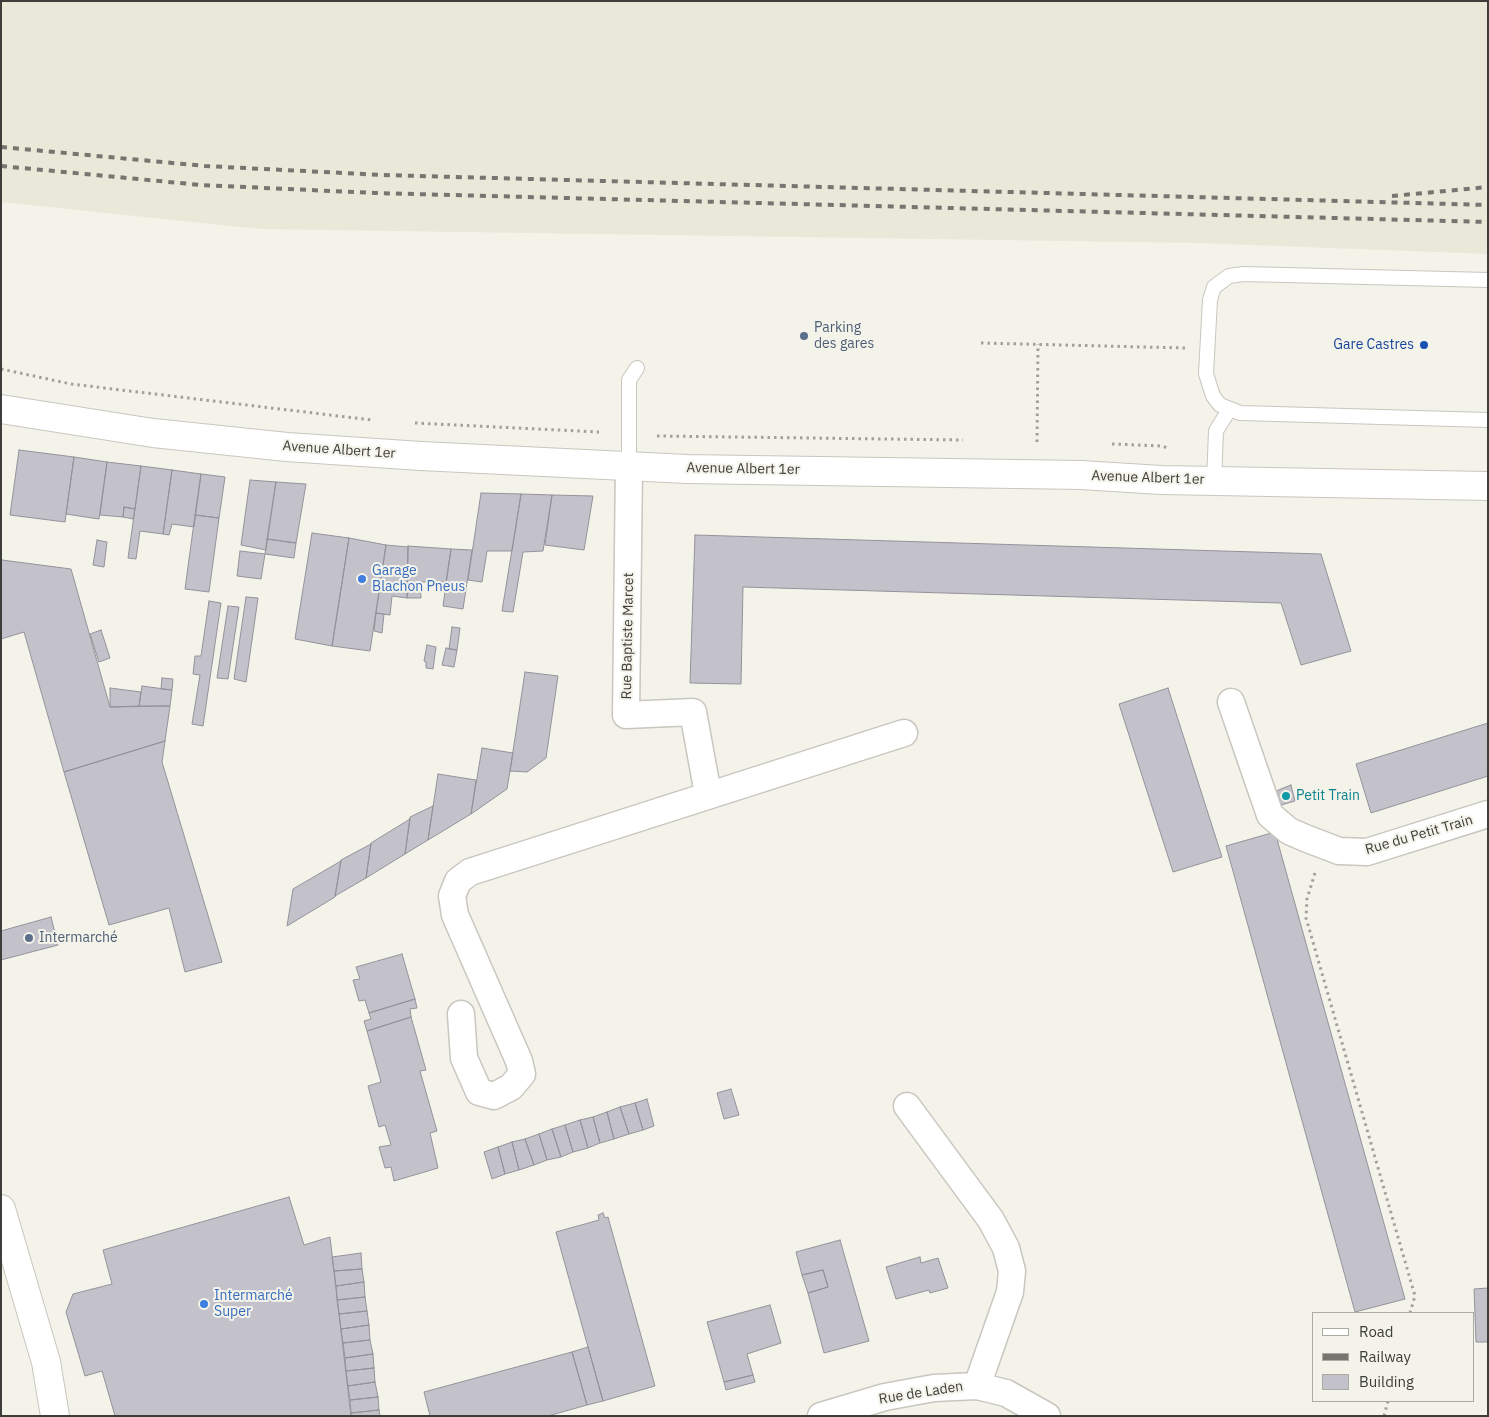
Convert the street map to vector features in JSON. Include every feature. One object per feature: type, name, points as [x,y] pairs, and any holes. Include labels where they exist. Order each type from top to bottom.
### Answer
[{"type":"main road","name":"Avenue Albert 1er","points":[[1,409],[153,433],[287,447],[629,466],[1081,475],[1214,481],[1488,486]]},
{"type":"main road","points":[[1,1209],[46,1362],[55,1416]]},
{"type":"main road","points":[[46,1362],[74,1416]]},
{"type":"street","name":"Rue Baptiste Marcet","points":[[629,466],[626,715],[694,712],[708,794]]},
{"type":"street","name":"Rue du Petit Train","points":[[1231,702],[1270,815],[1289,831],[1325,847],[1353,853],[1367,852],[1488,814]]},
{"type":"street","points":[[461,1014],[464,1058],[479,1092],[494,1096],[511,1087],[522,1074],[519,1062],[455,915],[452,896],[458,881],[470,872],[708,794],[904,733]]},
{"type":"street","points":[[907,1106],[991,1220],[1006,1248],[1012,1271],[1010,1292],[977,1386]]},
{"type":"street","name":"Rue de Laden","points":[[821,1416],[887,1406],[934,1388],[977,1386],[1006,1393],[1047,1416]]},
{"type":"lane","points":[[1488,280],[1244,274],[1229,276],[1214,287],[1210,300],[1207,348],[1208,384],[1217,400],[1229,410],[1240,413],[1488,420]]},
{"type":"lane","points":[[629,466],[629,380],[637,368]]},
{"type":"lane","points":[[1214,481],[1216,431],[1229,410]]},
{"type":"path","points":[[981,343],[1207,348]]},
{"type":"path","points":[[1037,442],[1038,344]]},
{"type":"path","points":[[1,369],[71,384],[252,404],[382,421]]},
{"type":"path","points":[[411,423],[592,430],[603,433]]},
{"type":"path","points":[[1325,847],[1307,899],[1306,918],[1415,1296],[1410,1312]]},
{"type":"path","points":[[1384,1416],[1388,1402]]},
{"type":"shaded area","points":[[1,1],[1488,1],[1488,254],[1198,243],[259,229],[1,202]]},
{"type":"building","points":[[19,450],[74,457],[65,522],[10,515]]},
{"type":"building","points":[[74,457],[107,462],[99,519],[66,514]]},
{"type":"building","points":[[107,462],[141,466],[135,509],[124,507],[123,517],[100,515]]},
{"type":"building","points":[[141,466],[172,470],[163,534],[140,531],[136,559],[128,558]]},
{"type":"building","points":[[172,470],[201,474],[194,527],[172,524],[169,535],[163,534]]},
{"type":"building","points":[[201,474],[225,477],[219,518],[195,515]]},
{"type":"building","points":[[250,480],[276,482],[266,550],[241,545]]},
{"type":"building","points":[[276,482],[306,484],[296,543],[267,539]]},
{"type":"building","points":[[481,493],[521,494],[512,551],[487,551],[482,582],[468,580]]},
{"type":"building","points":[[521,494],[552,495],[543,551],[523,552],[513,612],[502,611]]},
{"type":"building","points":[[552,495],[593,496],[584,550],[545,545]]},
{"type":"building","points":[[124,507],[135,509],[133,519],[123,517]]},
{"type":"building","points":[[195,515],[219,518],[209,592],[185,589]]},
{"type":"building","points":[[312,533],[349,538],[332,646],[295,639]]},
{"type":"building","points":[[695,535],[1321,554],[1351,651],[1301,665],[1281,603],[743,587],[741,684],[690,683]]},
{"type":"building","name":"Garage Blachon Pneus","points":[[349,538],[386,545],[370,651],[332,646]]},
{"type":"building","points":[[267,539],[296,543],[294,558],[265,554]]},
{"type":"building","points":[[97,540],[107,542],[104,567],[93,565]]},
{"type":"building","points":[[386,545],[408,547],[407,598],[392,596],[390,615],[376,613]]},
{"type":"building","points":[[408,546],[451,549],[446,582],[420,582],[421,598],[407,598]]},
{"type":"building","points":[[451,549],[472,550],[463,609],[443,606]]},
{"type":"building","points":[[240,551],[265,554],[261,579],[237,576]]},
{"type":"building","points":[[1,557],[2,560],[71,569],[110,707],[170,706],[165,741],[64,772],[24,632],[1,639]]},
{"type":"building","points":[[246,597],[258,598],[246,682],[234,679]]},
{"type":"building","points":[[209,601],[221,603],[203,726],[192,724],[200,675],[193,674],[195,656],[201,656]]},
{"type":"building","points":[[228,606],[239,607],[228,679],[217,678]]},
{"type":"building","points":[[376,613],[384,614],[382,633],[374,631]]},
{"type":"building","points":[[452,627],[460,628],[457,650],[449,649]]},
{"type":"building","points":[[101,630],[110,658],[99,662],[90,634]]},
{"type":"building","points":[[427,645],[436,647],[433,669],[426,668],[426,662],[424,661]]},
{"type":"building","points":[[446,648],[457,650],[454,667],[442,665]]},
{"type":"building","points":[[525,672],[558,676],[546,758],[527,772],[510,771]]},
{"type":"building","points":[[162,678],[173,679],[172,690],[161,689]]},
{"type":"building","points":[[142,686],[172,690],[170,706],[139,706]]},
{"type":"building","points":[[110,688],[141,692],[139,706],[110,707]]},
{"type":"building","points":[[1168,688],[1222,857],[1173,872],[1119,704]]},
{"type":"building","points":[[1488,723],[1488,776],[1371,813],[1356,764]]},
{"type":"building","points":[[165,741],[162,762],[222,962],[185,972],[169,908],[109,925],[64,772]]},
{"type":"building","points":[[482,748],[513,753],[507,789],[471,814]]},
{"type":"building","points":[[438,774],[476,780],[471,814],[428,840]]},
{"type":"building","name":"Petit Train","points":[[1291,785],[1295,801],[1281,805],[1276,791]]},
{"type":"building","points":[[433,806],[428,840],[405,854],[410,817]]},
{"type":"building","points":[[410,819],[405,854],[366,878],[371,843]]},
{"type":"building","points":[[1275,832],[1405,1299],[1355,1312],[1226,846]]},
{"type":"building","points":[[371,844],[366,878],[335,896],[341,860]]},
{"type":"building","points":[[341,861],[335,897],[287,926],[293,889]]},
{"type":"building","name":"Intermarché","points":[[51,917],[58,945],[1,960],[1,931]]},
{"type":"building","points":[[402,954],[415,999],[369,1013],[365,1000],[359,1001],[353,980],[360,979],[356,967]]},
{"type":"building","points":[[415,999],[417,1008],[410,1009],[411,1017],[367,1031],[364,1021],[371,1019],[369,1013]]},
{"type":"building","points":[[411,1017],[426,1070],[420,1071],[437,1131],[430,1133],[438,1168],[394,1181],[391,1167],[385,1168],[379,1147],[391,1145],[385,1125],[379,1127],[368,1086],[381,1082],[367,1031]]},
{"type":"building","points":[[731,1089],[739,1115],[724,1119],[717,1093]]},
{"type":"building","points":[[647,1099],[654,1126],[643,1130],[635,1103]]},
{"type":"building","points":[[635,1103],[643,1130],[629,1134],[620,1107]]},
{"type":"building","points":[[620,1107],[629,1134],[614,1139],[607,1112]]},
{"type":"building","points":[[607,1112],[614,1139],[600,1143],[593,1117]]},
{"type":"building","points":[[593,1117],[600,1143],[588,1148],[580,1120]]},
{"type":"building","points":[[580,1120],[588,1148],[573,1152],[565,1125]]},
{"type":"building","points":[[565,1125],[573,1152],[561,1157],[552,1129]]},
{"type":"building","points":[[552,1129],[561,1157],[547,1160],[539,1134]]},
{"type":"building","points":[[539,1134],[547,1160],[534,1165],[525,1139]]},
{"type":"building","points":[[525,1139],[534,1165],[519,1170],[512,1142]]},
{"type":"building","points":[[512,1142],[519,1170],[505,1174],[498,1147]]},
{"type":"building","points":[[498,1147],[505,1174],[492,1179],[484,1152]]},
{"type":"building","name":"Intermarché Super","points":[[289,1197],[304,1245],[330,1237],[351,1416],[115,1416],[102,1371],[85,1376],[66,1312],[73,1294],[112,1284],[103,1250]]},
{"type":"building","points":[[603,1213],[605,1218],[608,1217],[655,1386],[603,1401],[556,1232],[599,1220],[598,1215]]},
{"type":"building","points":[[840,1240],[869,1341],[824,1353],[808,1293],[828,1287],[823,1270],[802,1275],[796,1252]]},
{"type":"building","points":[[361,1253],[362,1269],[334,1271],[332,1257]]},
{"type":"building","points":[[920,1257],[921,1263],[938,1258],[948,1288],[930,1293],[929,1290],[896,1299],[886,1267]]},
{"type":"building","points":[[362,1269],[364,1282],[336,1286],[334,1271]]},
{"type":"building","points":[[823,1270],[828,1287],[808,1293],[802,1275]]},
{"type":"building","points":[[364,1282],[365,1297],[337,1300],[336,1286]]},
{"type":"building","points":[[1488,1288],[1488,1342],[1476,1342],[1474,1289]]},
{"type":"building","points":[[365,1297],[367,1311],[339,1314],[337,1300]]},
{"type":"building","points":[[770,1305],[781,1343],[747,1354],[753,1375],[724,1382],[707,1322]]},
{"type":"building","points":[[367,1311],[369,1325],[341,1329],[339,1314]]},
{"type":"building","points":[[369,1325],[370,1340],[343,1343],[341,1329]]},
{"type":"building","points":[[370,1340],[373,1354],[345,1358],[343,1343]]},
{"type":"building","points":[[588,1347],[603,1401],[587,1405],[572,1352]]},
{"type":"building","points":[[572,1352],[587,1405],[548,1416],[430,1416],[424,1392]]},
{"type":"building","points":[[373,1354],[374,1368],[346,1371],[345,1358]]},
{"type":"building","points":[[374,1368],[375,1382],[348,1386],[346,1371]]},
{"type":"building","points":[[753,1375],[755,1382],[726,1390],[724,1382]]},
{"type":"building","points":[[375,1382],[378,1397],[350,1400],[348,1386]]},
{"type":"building","points":[[378,1397],[379,1410],[351,1413],[350,1400]]},
{"type":"building","points":[[379,1410],[380,1416],[351,1416],[351,1413]]},
{"type":"railway","points":[[1,147],[205,166],[383,175],[1488,205]]},
{"type":"railway","points":[[1,166],[201,185],[375,193],[1488,222]]},
{"type":"railway","points":[[1392,196],[1488,187]]},
{"type":"place","name":"Parking des gares","points":[[804,336]]},
{"type":"place","name":"Gare Castres","points":[[1424,345]]},
{"type":"place","name":"Garage Blachon Pneus","points":[[362,579]]},
{"type":"place","name":"Petit Train","points":[[1286,796]]},
{"type":"place","name":"Intermarché","points":[[29,938]]},
{"type":"place","name":"Intermarché Super","points":[[204,1304]]}]
